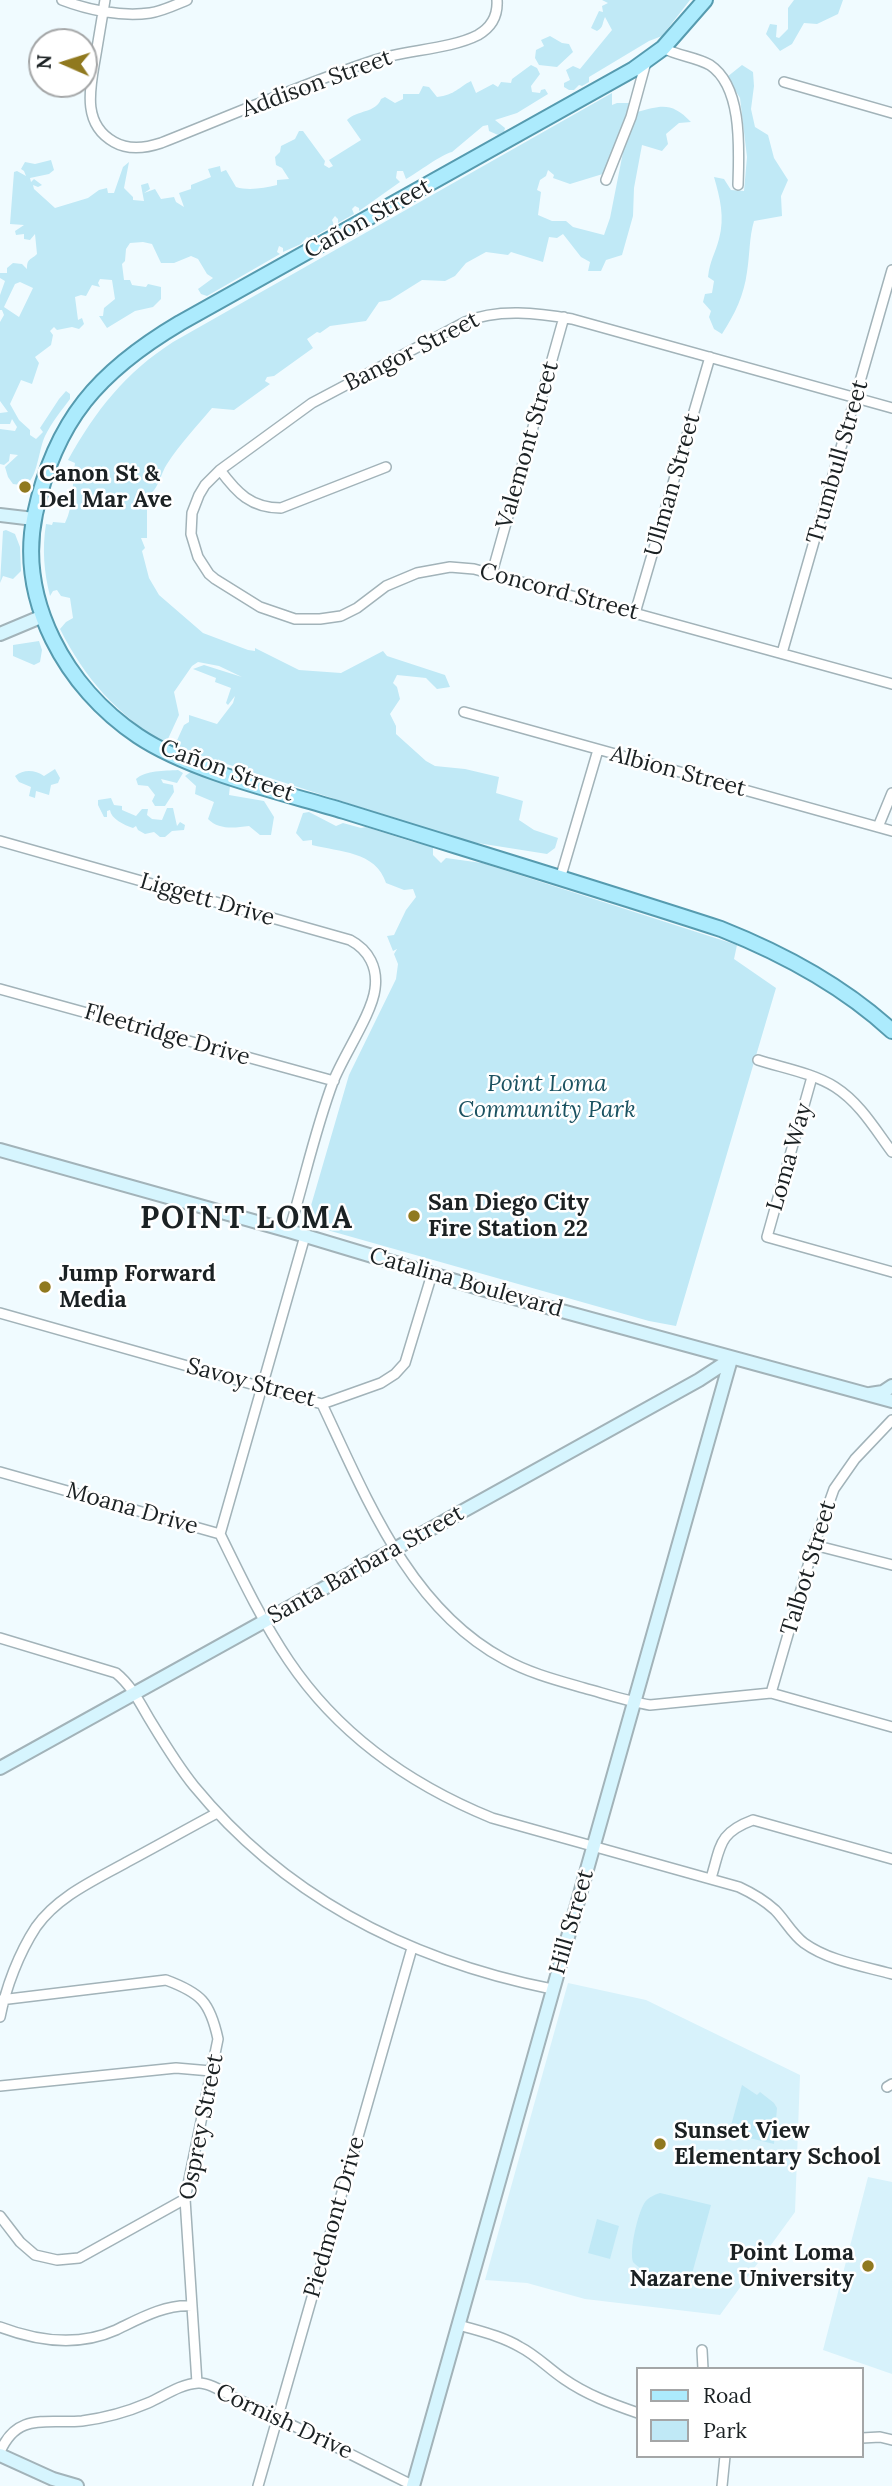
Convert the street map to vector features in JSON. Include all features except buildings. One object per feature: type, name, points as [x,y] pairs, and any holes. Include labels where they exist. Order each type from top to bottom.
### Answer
[{"type":"main road","name":"Cañon Street","points":[[705,0],[663,48],[646,62],[139,348],[102,379],[71,420],[48,467],[34,519],[33,567],[43,616],[66,664],[89,692],[128,729],[165,751],[256,784],[721,929],[815,973],[866,1008],[892,1031]]},
{"type":"street","points":[[62,0],[103,10],[150,12],[187,0]]},
{"type":"street","points":[[103,10],[105,0]]},
{"type":"street","name":"Addison Street","points":[[103,10],[90,104],[96,125],[102,133],[116,144],[132,147],[152,146],[359,65],[471,38],[483,32],[494,20],[497,0]]},
{"type":"street","points":[[663,48],[702,62],[718,72],[730,92],[735,111],[738,185]]},
{"type":"street","points":[[606,180],[631,117],[646,62]]},
{"type":"street","points":[[784,82],[892,113]]},
{"type":"street","name":"Trumbull Street","points":[[782,653],[892,270]]},
{"type":"street","name":"Bangor Street","points":[[203,566],[191,534],[192,513],[205,485],[220,470],[312,403],[474,318],[494,313],[564,317],[892,408]]},
{"type":"street","name":"Valemont Street","points":[[492,573],[564,317]]},
{"type":"street","name":"Ullman Street","points":[[635,613],[710,357]]},
{"type":"street","points":[[220,470],[235,490],[247,500],[263,507],[281,508],[386,467]]},
{"type":"street","points":[[0,515],[34,519]]},
{"type":"street","name":"Concord Street","points":[[203,566],[223,585],[260,607],[286,617],[313,620],[346,614],[397,580],[426,570],[457,568],[492,573],[892,684]]},
{"type":"street","points":[[0,634],[43,616]]},
{"type":"street","name":"Albion Street","points":[[464,712],[892,831]]},
{"type":"street","points":[[560,878],[598,750]]},
{"type":"street","points":[[878,827],[892,793]]},
{"type":"street","name":"Liggett Drive","points":[[0,841],[350,940],[367,953],[373,964],[373,997],[334,1081]]},
{"type":"street","name":"Fleetridge Drive","points":[[0,989],[334,1081]]},
{"type":"street","points":[[758,1060],[813,1077],[835,1087],[854,1103],[892,1152]]},
{"type":"street","name":"Loma Way","points":[[813,1077],[767,1237],[892,1272]]},
{"type":"street","points":[[289,1231],[334,1081]]},
{"type":"street","name":"Catalina Boulevard","points":[[1,1154],[289,1231],[731,1359],[892,1401]]},
{"type":"street","points":[[219,1534],[305,1236]]},
{"type":"street","name":"Savoy Street","points":[[0,1313],[322,1404],[381,1383],[405,1363],[432,1274]]},
{"type":"street","name":"Santa Barbara Street","points":[[0,1768],[699,1380],[731,1359]]},
{"type":"street","name":"Hill Street","points":[[414,2486],[731,1359]]},
{"type":"street","points":[[865,1394],[883,1392],[892,1386]]},
{"type":"street","points":[[322,1404],[359,1482],[430,1601],[465,1634],[489,1651],[548,1678],[633,1702],[650,1705],[771,1693],[892,1727]]},
{"type":"street","name":"Talbot Street","points":[[771,1693],[814,1545],[834,1489],[855,1459],[891,1424]]},
{"type":"street","name":"Moana Drive","points":[[0,1472],[219,1534],[265,1621],[314,1695],[345,1727],[399,1772],[440,1795],[492,1818],[738,1886],[778,1912],[783,1923],[804,1943],[827,1955],[892,1974]]},
{"type":"street","points":[[814,1545],[892,1565]]},
{"type":"street","points":[[0,1638],[116,1672],[134,1693],[178,1767],[216,1813],[306,1890],[356,1921],[412,1948],[481,1971],[552,1989]]},
{"type":"street","points":[[0,2017],[2,2000],[25,1948],[37,1926],[58,1904],[216,1813]]},
{"type":"street","points":[[711,1878],[724,1837],[733,1827],[752,1820],[892,1859]]},
{"type":"street","name":"Piedmont Drive","points":[[258,2486],[412,1948]]},
{"type":"street","name":"Osprey Street","points":[[2,2000],[166,1980],[198,1994],[213,2014],[218,2039],[185,2199],[197,2383]]},
{"type":"street","points":[[0,2086],[176,2068],[211,2071]]},
{"type":"street","points":[[0,2216],[20,2242],[36,2255],[57,2260],[79,2258],[185,2199]]},
{"type":"street","points":[[0,2327],[27,2337],[68,2341],[112,2332],[140,2317],[180,2305],[192,2305]]},
{"type":"street","points":[[459,2325],[508,2340],[586,2393],[636,2412]]},
{"type":"street","points":[[702,2350],[703,2367]]},
{"type":"street","name":"Cornish Drive","points":[[0,2454],[5,2440],[23,2425],[40,2421],[104,2418],[197,2383],[278,2417],[414,2486]]},
{"type":"street","points":[[864,2438],[892,2440]]},
{"type":"street","points":[[0,2454],[53,2479],[77,2486]]},
{"type":"street","points":[[722,2486],[725,2458]]},
{"type":"shaded area","name":"Sunset View Elementary School","points":[[568,1983],[646,2000],[800,2075],[795,2212],[720,2315],[585,2299],[527,2283],[485,2280]]},
{"type":"shaded area","name":"Point Loma Nazarene University","points":[[868,2177],[892,2182],[892,2374],[823,2350]]},
{"type":"green space","points":[[602,0],[690,0],[662,36],[589,77],[589,82],[569,90],[564,87],[564,83],[570,80],[566,70],[573,66],[580,69],[612,30],[605,17],[597,31],[591,28],[599,11],[603,12],[602,6],[608,3]]},
{"type":"green space","points":[[794,0],[843,0],[838,14],[817,24],[804,23],[792,44],[780,51],[766,34],[770,24],[777,25],[776,37],[779,38],[788,29],[788,8]]},
{"type":"green space","points":[[550,36],[569,44],[573,52],[557,67],[539,65],[535,58],[536,50],[544,46],[541,40]]},
{"type":"green space","points":[[531,65],[537,68],[540,74],[531,86],[532,92],[540,93],[545,89],[548,94],[517,113],[495,120],[505,128],[504,132],[498,135],[489,131],[488,125],[483,126],[452,152],[406,179],[403,171],[397,171],[396,178],[400,182],[359,211],[355,206],[352,209],[354,214],[338,223],[335,216],[332,220],[334,225],[283,252],[283,248],[279,246],[277,252],[280,254],[207,296],[201,294],[198,289],[213,278],[207,274],[198,259],[191,256],[174,263],[161,263],[152,244],[130,243],[122,264],[124,280],[130,280],[132,285],[161,287],[161,299],[153,307],[135,311],[107,328],[99,316],[103,316],[104,308],[115,299],[112,280],[100,279],[100,287],[92,285],[86,296],[75,297],[78,320],[82,318],[84,324],[79,329],[72,327],[57,330],[54,327],[50,331],[53,335],[51,345],[35,357],[39,363],[32,384],[21,380],[10,404],[19,420],[30,430],[30,435],[36,439],[43,432],[40,428],[59,399],[66,391],[70,394],[70,399],[45,436],[32,478],[25,484],[13,484],[5,467],[18,455],[10,454],[9,461],[4,465],[0,464],[0,429],[15,431],[17,427],[12,419],[10,424],[0,424],[0,413],[8,412],[0,401],[0,322],[4,315],[0,310],[0,295],[5,281],[0,278],[0,273],[7,273],[7,268],[13,263],[22,264],[27,269],[29,261],[37,254],[35,234],[30,240],[24,239],[24,234],[16,235],[15,231],[24,225],[10,224],[14,172],[26,176],[21,169],[25,162],[35,164],[51,160],[54,170],[49,174],[30,178],[31,182],[34,179],[42,185],[33,185],[55,208],[88,198],[99,190],[107,188],[108,193],[114,193],[123,167],[129,162],[124,188],[133,200],[144,201],[141,185],[148,183],[150,189],[144,193],[155,189],[161,199],[174,197],[176,202],[184,207],[179,193],[211,177],[208,169],[220,166],[221,172],[226,170],[236,187],[241,188],[267,187],[277,185],[277,180],[289,179],[282,168],[276,165],[275,157],[281,146],[295,139],[299,131],[303,131],[325,161],[324,165],[329,168],[333,166],[329,160],[361,140],[347,120],[375,107],[385,97],[395,103],[403,99],[403,94],[419,94],[423,86],[429,87],[437,97],[443,96],[471,81],[476,93],[493,84],[498,87],[501,82],[511,83],[512,79]],"holes":[[[20,282],[33,288],[19,317],[4,307],[15,284]]]},
{"type":"green space","points":[[742,65],[753,72],[751,109],[755,127],[768,135],[774,158],[788,180],[781,196],[782,216],[754,221],[744,289],[722,334],[714,329],[709,317],[711,311],[703,302],[705,294],[712,293],[714,281],[708,277],[722,223],[714,177],[724,179],[731,190],[744,191],[747,157],[740,98],[727,77]]},
{"type":"green space","points":[[612,93],[612,105],[629,103],[606,173],[570,184],[553,178],[554,175],[548,170],[546,176],[540,180],[537,190],[541,192],[538,215],[552,221],[566,221],[573,227],[604,235],[610,218],[625,142],[637,112],[660,107],[672,108],[691,122],[679,123],[666,134],[668,144],[662,151],[642,145],[634,188],[633,216],[622,255],[606,260],[601,271],[588,271],[590,262],[581,257],[563,234],[557,238],[549,237],[543,262],[511,252],[508,255],[486,252],[466,263],[455,276],[445,281],[422,280],[390,300],[379,302],[366,321],[330,326],[320,333],[317,332],[307,339],[313,348],[274,376],[267,377],[265,381],[270,384],[234,410],[212,408],[177,449],[151,493],[147,508],[147,538],[141,538],[149,578],[159,595],[203,633],[248,650],[255,651],[255,648],[299,670],[341,673],[383,651],[387,656],[445,675],[450,687],[437,689],[426,678],[397,675],[393,683],[400,699],[390,714],[396,726],[396,734],[435,766],[465,769],[499,777],[496,793],[523,801],[519,820],[534,830],[558,838],[555,848],[547,854],[465,841],[174,747],[184,725],[189,722],[189,715],[217,724],[233,703],[235,696],[228,705],[226,703],[231,688],[215,682],[216,678],[193,669],[204,665],[242,677],[219,666],[198,662],[192,666],[174,692],[179,715],[167,741],[164,743],[147,732],[104,694],[80,664],[60,629],[73,618],[70,598],[61,596],[57,590],[50,596],[46,578],[46,524],[65,523],[71,501],[75,463],[68,460],[89,425],[113,394],[140,366],[173,342]]},
{"type":"green space","points":[[3,531],[15,534],[20,547],[21,571],[13,579],[3,576],[0,583]]},
{"type":"green space","points":[[39,641],[42,650],[40,662],[34,665],[13,656],[13,645]]},
{"type":"green space","points":[[55,769],[60,778],[58,783],[51,785],[49,795],[36,791],[35,798],[29,796],[31,787],[19,782],[15,776],[30,771],[44,776]]},
{"type":"green space","points":[[178,770],[183,773],[177,783],[161,779],[163,783],[173,785],[174,792],[165,806],[155,806],[152,801],[155,795],[148,786],[138,785],[136,779],[150,772]]},
{"type":"green space","points":[[192,771],[230,786],[229,795],[264,801],[274,817],[271,835],[260,835],[249,826],[227,827],[212,823],[208,819],[214,802],[195,794],[196,786],[185,776]]},
{"type":"green space","points":[[111,798],[114,805],[122,806],[122,810],[136,816],[142,809],[148,809],[147,815],[152,819],[162,820],[167,808],[173,808],[177,826],[180,822],[185,825],[184,830],[172,831],[165,837],[160,837],[154,832],[145,834],[136,826],[133,828],[122,823],[115,819],[110,810],[107,811],[107,817],[104,817],[98,800]]},
{"type":"green space","name":"Point Loma Community Park","points":[[309,812],[336,826],[343,823],[366,827],[433,846],[433,855],[441,863],[446,858],[482,863],[737,945],[734,959],[776,988],[676,1326],[649,1321],[320,1228],[311,1222],[310,1209],[349,1075],[396,979],[398,964],[394,954],[397,949],[393,951],[387,936],[394,935],[406,910],[416,897],[413,889],[404,890],[386,883],[381,872],[365,859],[312,845],[312,840],[303,841],[296,833],[303,813]]},
{"type":"green space","points":[[742,2085],[757,2095],[760,2092],[777,2108],[774,2144],[729,2133]]},
{"type":"green space","points":[[660,2193],[711,2205],[690,2281],[659,2277],[633,2262],[633,2240],[642,2207],[648,2199]]},
{"type":"green space","points":[[597,2219],[619,2226],[610,2259],[588,2253]]},
{"type":"place","name":"Canon St & Del Mar Ave","points":[[25,487]]},
{"type":"place","name":"San Diego City Fire Station 22","points":[[414,1216]]},
{"type":"place","name":"Jump Forward Media","points":[[45,1287]]},
{"type":"place","name":"Sunset View Elementary School","points":[[660,2144]]},
{"type":"place","name":"Point Loma Nazarene University","points":[[868,2266]]},
{"type":"district","name":"POINT LOMA","points":[[247,1219]]}]
